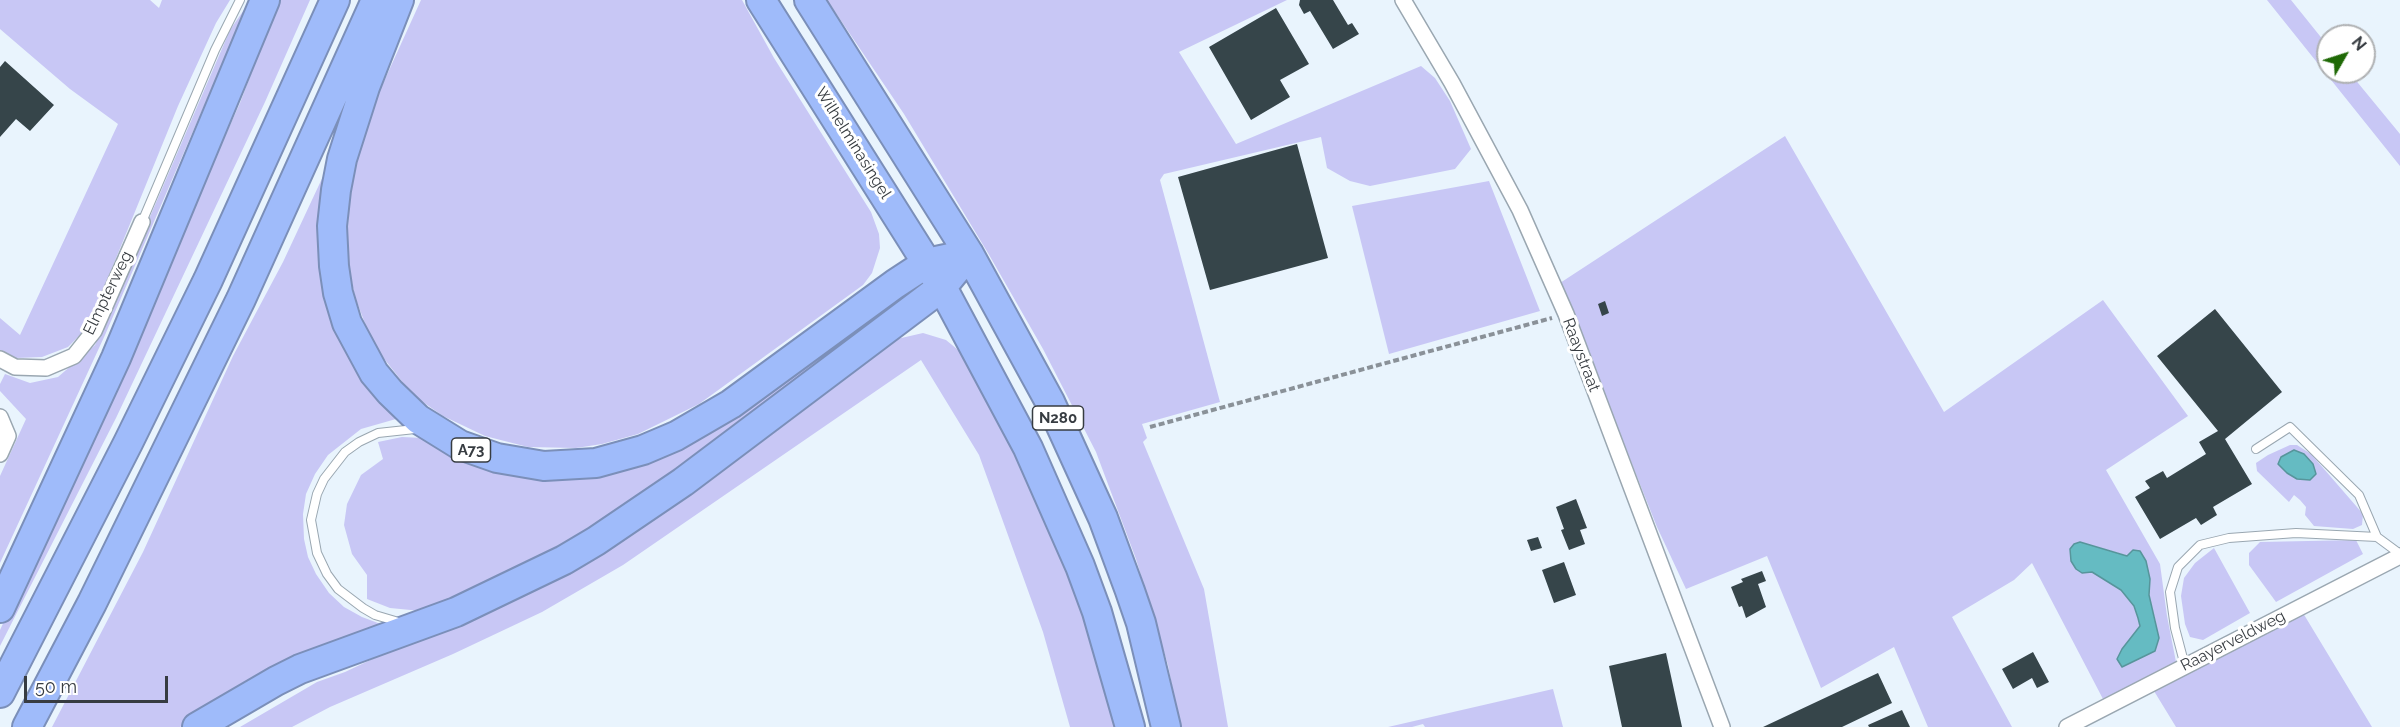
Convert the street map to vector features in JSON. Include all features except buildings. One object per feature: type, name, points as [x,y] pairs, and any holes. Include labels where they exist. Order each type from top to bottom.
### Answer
[{"type":"highway","points":[[0,608],[116,358],[265,0]]},
{"type":"highway","points":[[0,693],[118,464],[208,280],[335,0]]},
{"type":"highway","points":[[27,727],[92,603],[241,299],[376,0]]},
{"type":"highway","name":"A73","points":[[399,0],[344,149],[334,199],[332,247],[342,307],[360,350],[390,392],[418,419],[473,450],[530,465],[582,465],[632,454],[676,436],[730,404],[927,263],[969,254]]},
{"type":"highway","name":"Wilhelminasingel","points":[[761,0],[942,287]]},
{"type":"highway","name":"N280","points":[[809,0],[969,254],[1050,402],[1103,518],[1141,623],[1166,727]]},
{"type":"highway","points":[[197,727],[300,669],[374,641],[424,626],[564,560],[630,519],[942,287],[969,254]]},
{"type":"highway","name":"N280","points":[[942,287],[1028,448],[1068,536],[1097,612],[1130,727]]},
{"type":"street","name":"Raaystraat","points":[[1403,0],[1452,83],[1520,210],[1566,314],[1722,727]]},
{"type":"street","name":"Elmpterweg","points":[[0,358],[15,367],[46,368],[74,356],[94,330],[142,222]]},
{"type":"street","points":[[0,417],[8,436],[0,454]]},
{"type":"street","name":"Raayerveldweg","points":[[2067,727],[2400,555]]},
{"type":"lane","points":[[142,222],[215,50],[240,0]]},
{"type":"lane","points":[[2256,449],[2290,427],[2360,495],[2377,537],[2400,555]]},
{"type":"lane","points":[[424,626],[402,623],[375,615],[352,601],[339,589],[327,574],[317,554],[311,520],[316,494],[324,479],[334,463],[353,446],[378,433],[395,429],[432,428]]},
{"type":"lane","points":[[2185,666],[2175,628],[2170,592],[2178,567],[2200,545],[2229,538],[2296,533],[2377,537]]},
{"type":"path","points":[[1150,428],[1566,314]]},
{"type":"shaded area","points":[[0,0],[150,0],[159,8],[162,0],[230,0],[216,23],[178,106],[88,327],[68,347],[42,357],[16,358],[0,350],[0,318],[20,335],[118,124],[70,89],[0,29]]},
{"type":"shaded area","points":[[279,0],[310,0],[265,102],[116,418],[0,646],[0,630],[240,103]]},
{"type":"shaded area","points":[[421,0],[742,0],[774,58],[871,212],[879,234],[880,248],[872,273],[863,285],[699,404],[638,434],[602,444],[576,448],[528,447],[485,436],[443,416],[420,400],[404,384],[378,351],[355,297],[347,258],[349,198],[365,123]]},
{"type":"shaded area","points":[[827,0],[1287,0],[1179,52],[1236,144],[1421,66],[1435,78],[1450,101],[1471,149],[1455,169],[1370,186],[1350,181],[1327,168],[1321,137],[1164,174],[1160,180],[1220,402],[1142,424],[1147,438],[1143,442],[1204,589],[1228,727],[1180,727],[1168,665],[1136,559],[1096,452],[1043,349],[988,253],[904,114]]},
{"type":"shaded area","points":[[2267,0],[2291,0],[2316,31],[2316,61]]},
{"type":"shaded area","points":[[248,4],[105,335],[0,563],[0,476],[26,419],[0,391],[0,384],[5,374],[30,383],[58,377],[95,345],[230,30]]},
{"type":"shaded area","points":[[2334,84],[2359,84],[2400,134],[2400,166]]},
{"type":"shaded area","points":[[1785,136],[1944,412],[2103,300],[2188,416],[2106,470],[2160,564],[2176,662],[2103,699],[2032,563],[2014,580],[1952,617],[2012,727],[1928,727],[1894,647],[1821,688],[1767,556],[1686,589],[1657,527],[1560,283]],"holes":[[[2080,542],[2146,561],[2150,579],[2149,595],[2156,623],[2155,651],[2122,667],[2122,649],[2140,626],[2134,606],[2121,590],[2092,572]]]},
{"type":"shaded area","points":[[340,140],[325,251],[403,417],[361,429],[328,455],[315,474],[306,494],[303,514],[304,539],[308,557],[329,593],[344,607],[386,626],[255,684],[180,727],[52,727],[143,552],[233,356],[283,262]]},
{"type":"shaded area","points":[[1489,181],[1540,311],[1389,354],[1352,206]]},
{"type":"shaded area","points":[[847,328],[854,337],[685,464],[631,504],[528,565],[421,611],[390,608],[367,599],[367,575],[352,554],[344,525],[347,504],[361,475],[383,459],[378,442],[402,437],[423,438],[580,476]]},
{"type":"shaded area","points":[[923,333],[946,340],[963,354],[1028,476],[1087,616],[1115,727],[1070,727],[1043,632],[979,455],[921,360],[623,565],[542,612],[453,654],[330,707],[292,727],[240,727],[317,682],[345,672],[457,619],[782,420],[897,339]]},
{"type":"shaded area","points":[[2290,445],[2297,445],[2311,454],[2363,514],[2362,525],[2353,529],[2314,526],[2305,515],[2306,507],[2300,500],[2294,495],[2289,502],[2257,471],[2256,463]]},
{"type":"shaded area","points":[[2294,450],[2304,454],[2313,464],[2316,474],[2310,480],[2297,479],[2278,464],[2281,457]]},
{"type":"shaded area","points":[[2356,540],[2363,554],[2276,602],[2249,565],[2249,553],[2260,542]]},
{"type":"shaded area","points":[[2080,542],[2127,556],[2133,550],[2140,551],[2146,561],[2150,579],[2149,595],[2159,638],[2155,651],[2122,667],[2117,659],[2140,626],[2134,606],[2121,590],[2092,572],[2082,573],[2076,569],[2071,561],[2070,549],[2074,544]]},
{"type":"shaded area","points":[[2214,548],[2250,613],[2203,640],[2190,637],[2185,624],[2181,596],[2184,578],[2195,563]]},
{"type":"shaded area","points":[[2303,613],[2372,727],[2176,727],[2154,691]]},
{"type":"shaded area","points":[[1553,689],[1563,727],[1425,727],[1423,724],[1412,727],[1388,727]]}]
